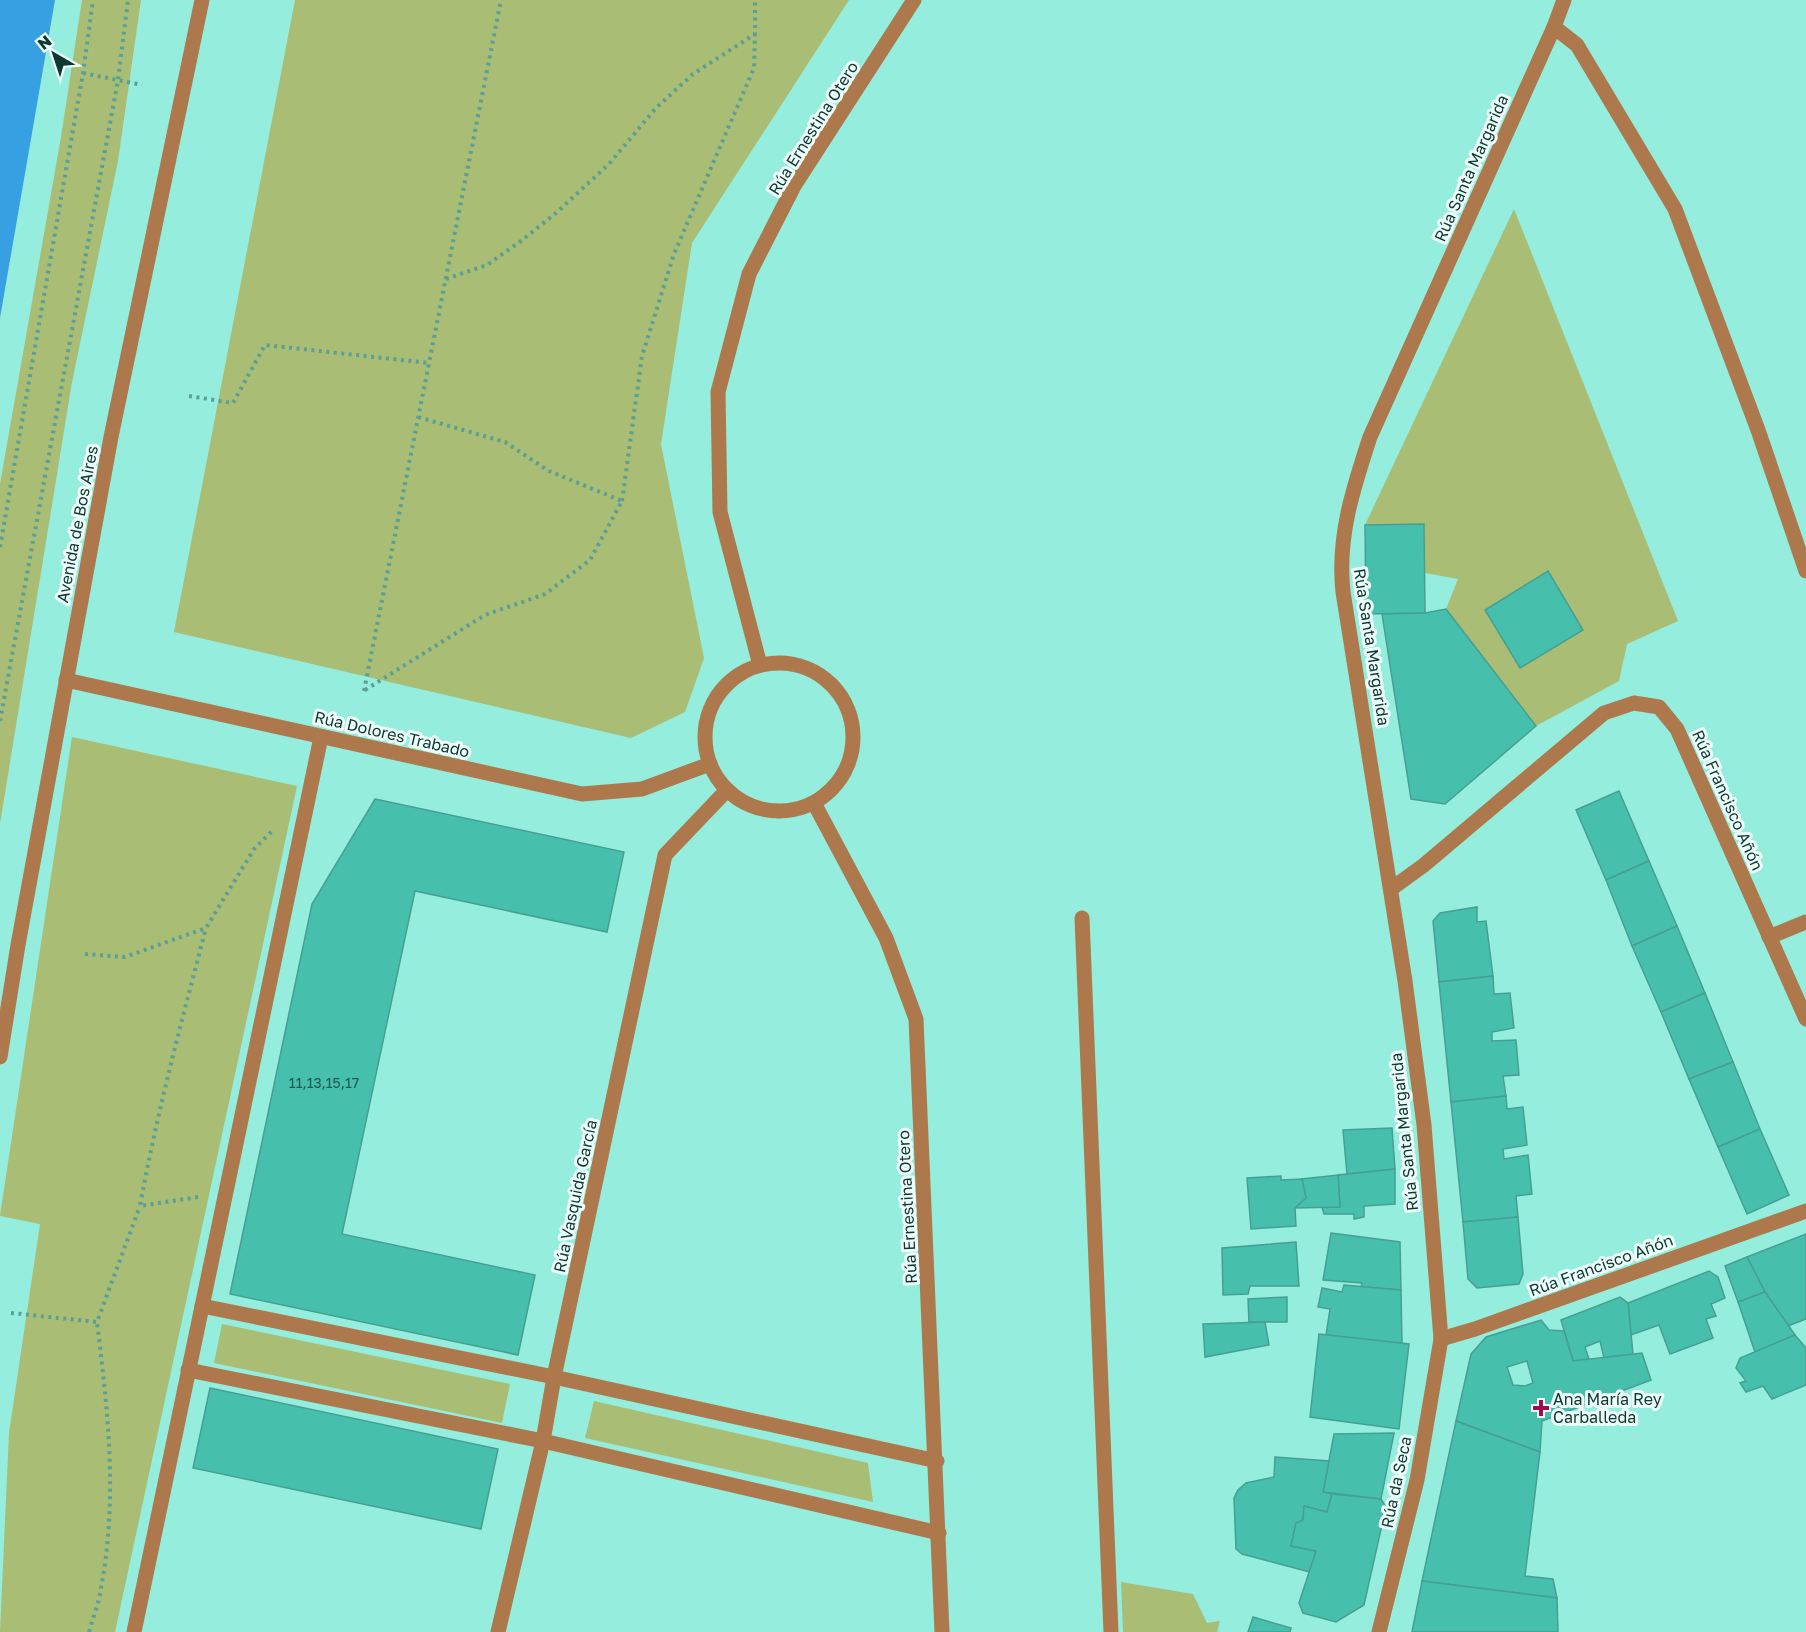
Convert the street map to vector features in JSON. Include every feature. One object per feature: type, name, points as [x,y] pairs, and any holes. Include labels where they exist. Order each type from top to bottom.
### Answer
[{"type":"street","name":"Avenida de Bos Aires","points":[[0,1058],[18,945],[111,437],[202,0]]},
{"type":"street","name":"Rúa Ernestina Otero","points":[[760,665],[720,512],[718,392],[749,274],[794,186],[914,0]]},
{"type":"street","name":"Rúa Santa Margarida","points":[[1441,1339],[1424,1125],[1391,889],[1341,570],[1346,516],[1370,437],[1554,27],[1564,0]]},
{"type":"street","points":[[1554,27],[1577,45],[1675,209],[1758,430],[1806,571]]},
{"type":"street","points":[[783,662],[807,667],[828,680],[844,699],[852,721],[854,745],[847,768],[834,789],[814,803],[792,811],[768,811],[746,804],[727,790],[717,779],[710,765],[705,740],[708,715],[719,693],[736,675],[760,665],[783,662]]},
{"type":"street","name":"Rúa Dolores Trabado","points":[[66,680],[582,794],[642,789],[710,765]]},
{"type":"street","name":"Rúa Francisco Añón","points":[[1391,889],[1424,866],[1604,714],[1634,703],[1659,707],[1677,729],[1806,1019]]},
{"type":"street","points":[[134,1632],[321,737]]},
{"type":"street","name":"Rúa Vasquida García","points":[[498,1632],[543,1441],[554,1377],[665,855],[727,790]]},
{"type":"street","name":"Rúa Ernestina Otero","points":[[814,803],[886,938],[916,1019],[942,1632]]},
{"type":"street","points":[[1082,918],[1111,1632]]},
{"type":"street","points":[[1769,937],[1806,922]]},
{"type":"street","name":"Rúa Francisco Añón","points":[[1441,1339],[1806,1211]]},
{"type":"street","points":[[202,1306],[554,1377],[936,1461]]},
{"type":"street","name":"Rúa da Seca","points":[[1378,1632],[1417,1480],[1441,1339]]},
{"type":"street","points":[[188,1370],[543,1441],[939,1533]]},
{"type":"path","points":[[0,548],[83,73],[93,0]]},
{"type":"path","points":[[0,721],[118,80],[128,0]]},
{"type":"path","points":[[501,0],[364,691],[485,615],[545,594],[590,560],[622,501],[642,356],[674,254],[754,68],[755,0]]},
{"type":"path","points":[[445,279],[487,265],[521,241],[556,213],[609,164],[656,108],[693,74],[755,34]]},
{"type":"path","points":[[83,73],[142,85]]},
{"type":"path","points":[[189,396],[233,404],[265,345],[429,363]]},
{"type":"path","points":[[418,417],[505,442],[549,471],[622,501]]},
{"type":"path","points":[[89,1632],[101,1589],[109,1530],[111,1471],[108,1411],[97,1322],[140,1206],[168,1072],[206,928],[254,849],[308,794]]},
{"type":"path","points":[[85,954],[125,957],[206,928]]},
{"type":"path","points":[[140,1206],[226,1192]]},
{"type":"path","points":[[11,1313],[97,1322]]},
{"type":"green space","points":[[82,0],[141,0],[118,161],[72,382],[0,824],[0,484],[61,137]]},
{"type":"green space","points":[[295,0],[849,0],[692,243],[661,444],[704,658],[685,712],[631,738],[174,632]]},
{"type":"green space","points":[[1514,209],[1678,621],[1627,644],[1619,681],[1536,726],[1446,609],[1458,579],[1425,573],[1424,524],[1365,525]]},
{"type":"green space","points":[[72,737],[297,786],[115,1632],[0,1632],[9,1433],[40,1224],[0,1216]]},
{"type":"green space","points":[[222,1324],[510,1384],[502,1423],[214,1363]]},
{"type":"green space","points":[[594,1401],[868,1463],[873,1502],[585,1438]]},
{"type":"green space","points":[[1121,1582],[1193,1594],[1207,1623],[1220,1621],[1217,1632],[1123,1632]]},
{"type":"water","points":[[0,0],[55,0],[0,318]]},
{"type":"building","points":[[1424,524],[1425,613],[1366,614],[1365,525]]},
{"type":"building","points":[[1548,571],[1583,630],[1520,668],[1485,610]]},
{"type":"building","points":[[1446,609],[1536,726],[1445,804],[1411,799],[1382,614],[1425,613]]},
{"type":"building","points":[[1619,791],[1649,861],[1606,880],[1576,810]]},
{"type":"building","points":[[375,799],[624,852],[607,932],[415,891],[342,1234],[535,1275],[518,1355],[230,1294],[312,904]]},
{"type":"building","points":[[1649,861],[1677,926],[1632,946],[1606,880]]},
{"type":"building","points":[[1477,907],[1477,922],[1486,921],[1493,976],[1439,982],[1433,921],[1440,913]]},
{"type":"building","points":[[1677,926],[1705,993],[1661,1012],[1632,946]]},
{"type":"building","points":[[1493,976],[1494,994],[1510,993],[1514,1028],[1492,1032],[1492,1041],[1516,1040],[1519,1075],[1503,1076],[1506,1096],[1451,1102],[1439,982]]},
{"type":"building","points":[[1705,993],[1733,1062],[1689,1079],[1661,1012]]},
{"type":"building","points":[[1733,1062],[1760,1129],[1718,1147],[1689,1079]]},
{"type":"building","points":[[1506,1096],[1507,1109],[1523,1107],[1527,1145],[1503,1149],[1504,1159],[1528,1155],[1532,1194],[1516,1196],[1518,1217],[1463,1222],[1451,1102]]},
{"type":"building","points":[[1392,1128],[1395,1169],[1347,1174],[1343,1130]]},
{"type":"building","points":[[1760,1129],[1789,1195],[1747,1214],[1718,1147]]},
{"type":"building","points":[[1395,1169],[1395,1204],[1364,1206],[1364,1217],[1354,1219],[1354,1214],[1324,1214],[1322,1207],[1340,1207],[1338,1175]]},
{"type":"building","points":[[1338,1175],[1340,1207],[1295,1208],[1306,1198],[1302,1179]]},
{"type":"building","points":[[1281,1176],[1281,1180],[1302,1179],[1306,1198],[1295,1208],[1296,1226],[1251,1229],[1247,1178]]},
{"type":"building","points":[[1518,1217],[1523,1274],[1519,1284],[1477,1288],[1468,1279],[1463,1222]]},
{"type":"building","points":[[1331,1233],[1400,1242],[1401,1290],[1361,1287],[1362,1283],[1323,1280]]},
{"type":"building","points":[[1806,1234],[1806,1319],[1788,1326],[1765,1292],[1747,1257]]},
{"type":"building","points":[[1296,1242],[1299,1286],[1250,1286],[1248,1294],[1223,1295],[1222,1248]]},
{"type":"building","points":[[1747,1257],[1765,1292],[1738,1302],[1725,1266]]},
{"type":"building","points":[[1709,1271],[1718,1277],[1725,1298],[1711,1304],[1716,1316],[1706,1319],[1713,1338],[1670,1354],[1659,1325],[1631,1335],[1628,1303]]},
{"type":"building","points":[[1344,1285],[1401,1290],[1402,1344],[1326,1335],[1330,1309],[1318,1307],[1322,1288],[1342,1292]]},
{"type":"building","points":[[1765,1292],[1795,1335],[1755,1352],[1738,1302]]},
{"type":"building","points":[[1287,1297],[1287,1322],[1249,1322],[1248,1299]]},
{"type":"building","points":[[1620,1297],[1628,1303],[1633,1354],[1604,1358],[1600,1341],[1585,1347],[1589,1359],[1573,1361],[1561,1320]]},
{"type":"building","points":[[1541,1320],[1549,1330],[1564,1331],[1573,1361],[1642,1353],[1651,1380],[1542,1421],[1540,1452],[1456,1421],[1471,1354],[1486,1337]],"holes":[[[1527,1361],[1533,1383],[1525,1386],[1513,1385],[1507,1367]]]},
{"type":"building","points":[[1265,1322],[1269,1345],[1205,1357],[1203,1324]]},
{"type":"building","points":[[1319,1334],[1409,1344],[1399,1429],[1310,1417]]},
{"type":"building","points":[[1795,1335],[1806,1348],[1806,1385],[1772,1399],[1763,1386],[1746,1392],[1740,1383],[1746,1381],[1736,1368],[1740,1358]]},
{"type":"building","points":[[210,1388],[498,1449],[481,1529],[193,1468]]},
{"type":"building","points":[[1456,1421],[1540,1452],[1525,1576],[1553,1579],[1557,1598],[1422,1581]]},
{"type":"building","points":[[1394,1433],[1381,1499],[1323,1492],[1334,1434]]},
{"type":"building","points":[[1275,1457],[1329,1461],[1323,1492],[1332,1494],[1327,1512],[1304,1506],[1303,1520],[1296,1523],[1291,1546],[1316,1551],[1310,1572],[1242,1554],[1236,1549],[1234,1498],[1238,1490],[1246,1483],[1274,1477]]},
{"type":"building","points":[[1332,1494],[1381,1499],[1386,1507],[1364,1605],[1336,1622],[1303,1613],[1299,1603],[1316,1551],[1291,1546],[1296,1523],[1303,1520],[1304,1506],[1327,1512]]},
{"type":"building","points":[[1422,1581],[1557,1598],[1558,1632],[1412,1632]]},
{"type":"building","points":[[1253,1617],[1291,1628],[1290,1632],[1248,1632]]},
{"type":"place","name":"Ana María Rey Carballeda","points":[[1541,1408]]}]
